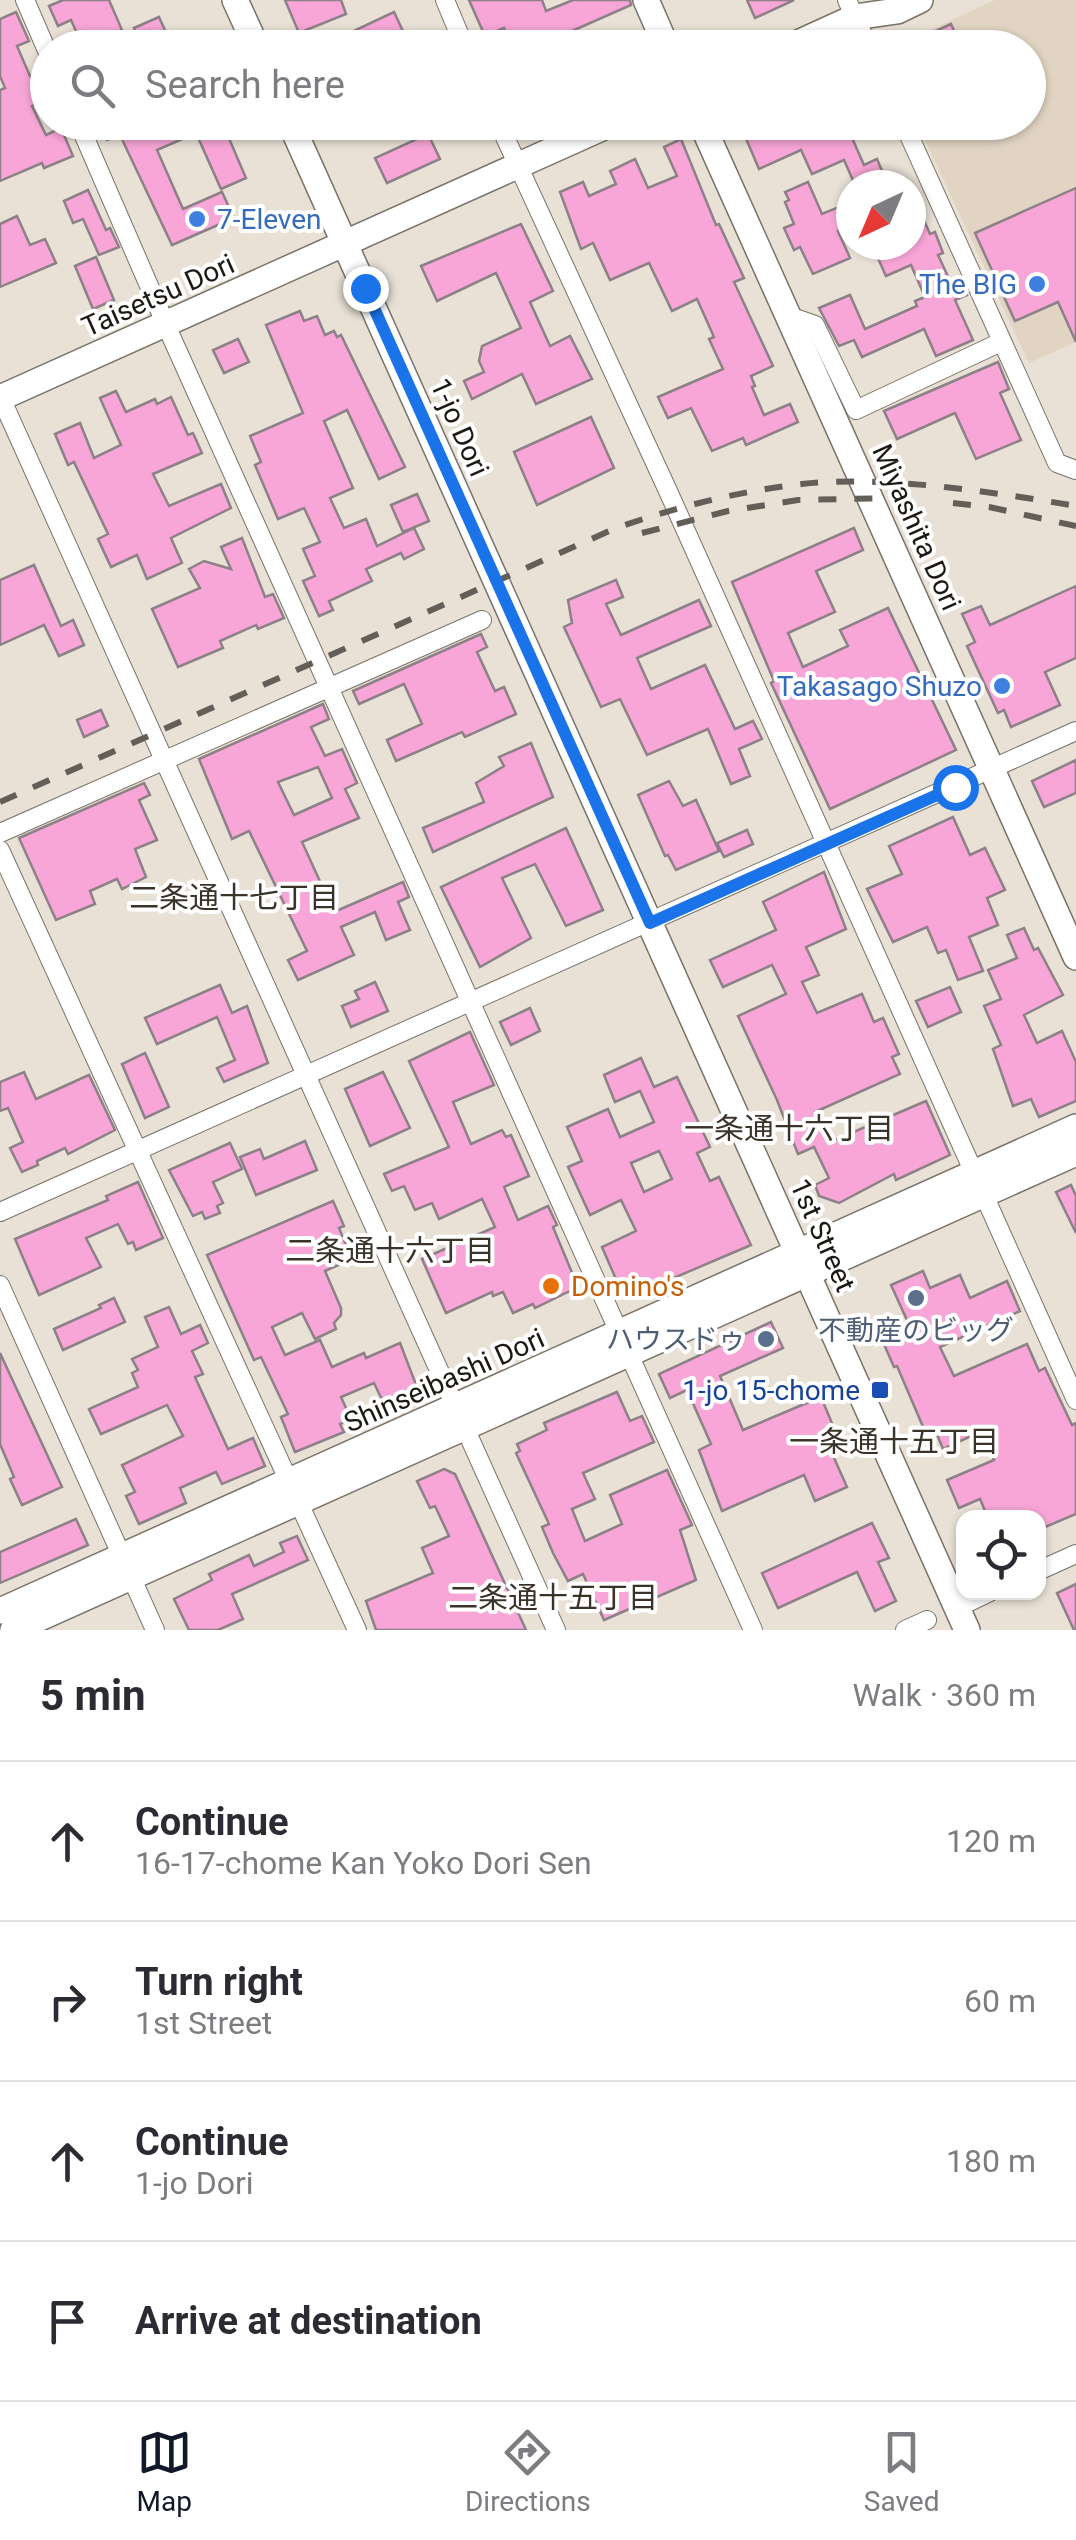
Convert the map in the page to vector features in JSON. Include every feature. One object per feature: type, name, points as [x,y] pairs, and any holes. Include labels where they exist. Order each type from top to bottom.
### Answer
[{"type":"street","points":[[25,0],[38,30]]},
{"type":"street","points":[[236,0],[249,30]]},
{"type":"street","points":[[444,0],[458,30]]},
{"type":"street","points":[[646,0],[659,30]]},
{"type":"street","points":[[818,30],[859,6],[897,11],[920,0]]},
{"type":"street","points":[[86,140],[753,1630]]},
{"type":"street","points":[[298,140],[346,243]]},
{"type":"street","points":[[506,140],[1076,1400]]},
{"type":"street","name":"Taisetsu Dori","points":[[0,397],[575,140]]},
{"type":"street","name":"Miyashita Dori","points":[[710,140],[1076,957]]},
{"type":"street","points":[[912,140],[1056,463],[1076,470]]},
{"type":"street","name":"1st Street","points":[[346,243],[962,1619]]},
{"type":"street","points":[[790,316],[814,325],[856,410],[1002,342]]},
{"type":"street","points":[[0,397],[556,1630]]},
{"type":"street","points":[[0,833],[482,620]]},
{"type":"street","points":[[0,1212],[1076,731]]},
{"type":"street","points":[[0,850],[356,1630]]},
{"type":"street","name":"Shinseibashi Dori","points":[[12,1630],[128,1567],[978,1184],[1076,1127]]},
{"type":"street","name":"Shinseibashi Dori","points":[[978,1184],[1076,1153]]},
{"type":"street","points":[[0,1285],[156,1630]]},
{"type":"street","points":[[1046,1567],[1076,1554]]},
{"type":"street","name":"Shinseibashi Dori","points":[[0,1611],[128,1567]]},
{"type":"street","points":[[962,1619],[982,1600]]},
{"type":"street","points":[[905,1630],[928,1620]]},
{"type":"shaded area","points":[[995,0],[1076,0],[1076,342],[1029,363],[925,140],[1046,140],[1046,30],[930,30]]},
{"type":"building","points":[[63,0],[109,0],[122,30],[75,30],[71,20],[58,26],[49,6]]},
{"type":"building","points":[[285,0],[341,0],[346,14],[298,30]]},
{"type":"building","points":[[469,0],[542,0],[546,11],[573,0],[630,0],[631,5],[574,30],[482,30]]},
{"type":"building","points":[[747,0],[794,0],[755,18]]},
{"type":"building","points":[[16,12],[29,41],[17,46],[30,76],[30,140],[66,140],[73,156],[44,168],[42,163],[0,181],[0,90],[5,88],[0,76],[0,19]]},
{"type":"building","points":[[394,12],[402,30],[356,30]]},
{"type":"building","points":[[159,17],[165,30],[135,30]]},
{"type":"building","points":[[122,140],[180,140],[157,150],[183,209],[222,192],[234,218],[172,245]]},
{"type":"building","points":[[199,140],[230,140],[246,178],[221,189]]},
{"type":"building","points":[[415,140],[431,140],[440,159],[387,183],[375,158]]},
{"type":"building","points":[[681,140],[716,225],[719,224],[744,278],[734,282],[773,366],[751,376],[764,415],[790,404],[798,422],[746,445],[743,438],[712,451],[691,408],[668,418],[658,397],[723,369],[697,299],[672,311],[649,263],[610,280],[593,243],[581,249],[560,192],[583,182],[589,196],[616,184],[610,171],[635,159],[648,188],[677,176],[664,147]]},
{"type":"building","points":[[747,140],[853,140],[864,165],[877,159],[882,170],[848,170],[844,160],[812,174],[801,150],[759,169]]},
{"type":"building","points":[[808,182],[822,214],[836,208],[836,260],[845,260],[813,274],[800,247],[794,250],[784,228],[794,224],[785,192]]},
{"type":"building","name":"The BIG","points":[[1076,188],[1076,342],[1058,302],[1015,321],[975,233]]},
{"type":"building","points":[[88,190],[106,230],[110,228],[119,247],[99,255],[83,219],[73,223],[64,201]]},
{"type":"building","points":[[17,216],[30,245],[45,239],[56,263],[0,287],[0,224]]},
{"type":"building","points":[[521,224],[553,291],[530,302],[550,346],[570,336],[592,379],[536,404],[522,374],[472,399],[464,381],[484,372],[479,361],[482,346],[521,328],[496,273],[437,301],[421,266]]},
{"type":"building","points":[[926,225],[930,234],[935,232],[943,253],[938,255],[952,285],[961,281],[967,295],[955,300],[973,340],[936,356],[924,329],[862,357],[854,340],[839,346],[819,308],[850,295],[865,329],[917,306],[915,301],[925,297],[911,265],[886,276],[879,260],[926,260]]},
{"type":"building","points":[[96,257],[114,300],[93,309],[75,266]]},
{"type":"building","points":[[300,311],[304,321],[317,316],[325,335],[334,331],[337,337],[341,335],[405,467],[379,479],[347,410],[324,421],[353,488],[330,498],[344,528],[366,519],[377,546],[414,528],[424,549],[404,559],[401,553],[366,569],[372,581],[329,601],[333,610],[319,616],[303,581],[315,576],[303,549],[320,542],[304,508],[278,519],[255,465],[261,462],[250,436],[303,413],[266,325]]},
{"type":"building","points":[[238,339],[249,362],[224,373],[213,350]]},
{"type":"building","points":[[998,362],[1009,389],[1000,393],[1021,440],[976,459],[955,413],[897,439],[884,411]]},
{"type":"building","points":[[116,391],[126,412],[155,399],[157,404],[171,397],[188,435],[193,433],[202,453],[153,474],[169,506],[221,484],[231,508],[171,538],[182,563],[147,579],[137,555],[111,567],[98,539],[108,534],[74,462],[68,465],[55,434],[80,423],[94,458],[121,445],[100,398]]},
{"type":"building","points":[[591,417],[614,468],[537,505],[514,452]]},
{"type":"building","points":[[417,494],[429,521],[403,532],[391,505]]},
{"type":"building","points":[[854,528],[863,550],[816,571],[835,612],[788,633],[803,667],[848,646],[840,630],[888,608],[956,750],[830,809],[771,683],[774,681],[732,582]]},
{"type":"building","points":[[242,538],[265,597],[273,594],[284,618],[220,641],[223,648],[178,667],[152,609],[200,588],[189,569],[204,561],[231,569],[221,547]]},
{"type":"building","points":[[34,565],[61,626],[73,620],[84,645],[59,656],[44,625],[0,645],[0,580]]},
{"type":"building","points":[[616,580],[623,597],[606,604],[621,635],[699,600],[711,626],[637,658],[651,689],[705,665],[735,729],[753,721],[762,739],[739,749],[750,776],[731,784],[708,729],[647,755],[620,699],[601,707],[564,627],[572,623],[568,600]]},
{"type":"building","points":[[1076,586],[1076,658],[1045,672],[1060,705],[1011,727],[1004,710],[998,713],[967,646],[975,642],[962,614],[981,606],[990,625]]},
{"type":"building","points":[[481,634],[487,647],[477,652],[495,691],[504,687],[516,714],[396,761],[387,740],[422,724],[404,684],[359,704],[353,691]]},
{"type":"building","points":[[323,704],[329,719],[311,727],[325,756],[342,749],[357,783],[345,789],[359,818],[302,842],[334,912],[403,882],[409,897],[398,902],[410,930],[386,940],[375,912],[341,927],[354,955],[298,980],[288,960],[307,951],[249,831],[232,839],[199,759]],"holes":[[[318,767],[332,798],[294,815],[278,782]]]},
{"type":"building","points":[[101,710],[108,726],[84,737],[77,720]]},
{"type":"building","points":[[531,743],[553,797],[433,852],[423,828],[484,802],[476,783],[504,766],[499,757]]},
{"type":"building","points":[[1076,760],[1076,793],[1044,807],[1032,781]]},
{"type":"building","points":[[669,781],[683,806],[696,800],[719,851],[676,870],[665,856],[638,795]]},
{"type":"building","points":[[144,783],[150,795],[139,800],[157,840],[135,849],[146,877],[122,889],[117,879],[90,891],[95,904],[56,920],[19,838]]},
{"type":"building","points":[[953,817],[970,855],[985,848],[1005,890],[987,898],[998,925],[969,937],[983,971],[958,980],[946,950],[938,953],[927,927],[893,942],[867,889],[902,874],[889,846]]},
{"type":"building","points":[[566,828],[603,910],[566,926],[535,864],[502,878],[531,938],[480,967],[441,887]]},
{"type":"building","points":[[747,830],[753,844],[724,857],[717,843]]},
{"type":"building","points":[[824,872],[846,929],[806,947],[819,975],[802,982],[817,1013],[862,994],[874,1022],[883,1018],[899,1054],[892,1057],[900,1074],[815,1112],[828,1143],[926,1101],[950,1155],[896,1180],[894,1174],[839,1203],[819,1196],[815,1185],[829,1178],[814,1147],[798,1154],[738,1016],[786,994],[772,965],[723,987],[710,960],[776,930],[763,902]]},
{"type":"building","points":[[1024,928],[1063,995],[1024,1015],[1037,1043],[1062,1031],[1076,1062],[1076,1101],[1039,1117],[1031,1099],[1013,1106],[993,1049],[1001,1045],[984,1006],[1001,999],[988,970],[1017,958],[1007,935]]},
{"type":"building","points":[[375,982],[388,1011],[351,1027],[342,1006],[359,999],[355,991]]},
{"type":"building","points":[[220,985],[232,1013],[247,1006],[268,1063],[224,1082],[217,1068],[235,1060],[217,1017],[157,1044],[145,1018]]},
{"type":"building","points":[[950,987],[961,1012],[928,1027],[916,1001]]},
{"type":"building","points":[[530,1008],[540,1031],[511,1045],[500,1022]]},
{"type":"building","points":[[470,1032],[494,1085],[453,1102],[471,1144],[502,1130],[506,1137],[511,1135],[529,1176],[504,1187],[518,1220],[548,1206],[578,1287],[535,1308],[533,1304],[513,1313],[503,1292],[493,1296],[492,1292],[446,1313],[422,1259],[495,1227],[482,1199],[439,1219],[432,1203],[415,1210],[404,1186],[392,1191],[384,1174],[449,1147],[409,1061]]},
{"type":"building","points":[[145,1053],[169,1107],[145,1118],[122,1064]]},
{"type":"building","points":[[641,1058],[654,1087],[677,1077],[710,1147],[697,1153],[710,1181],[719,1177],[751,1245],[636,1294],[634,1288],[622,1293],[602,1247],[636,1231],[621,1200],[590,1215],[568,1167],[582,1161],[567,1127],[608,1109],[620,1137],[654,1122],[640,1091],[615,1102],[604,1075]],"holes":[[[659,1151],[672,1179],[644,1192],[631,1163]]]},
{"type":"building","points":[[24,1072],[36,1099],[89,1075],[115,1130],[68,1154],[65,1148],[22,1172],[10,1148],[23,1142],[8,1108],[0,1111],[0,1082]]},
{"type":"building","points":[[383,1072],[410,1128],[370,1146],[345,1089]]},
{"type":"building","points":[[305,1141],[317,1170],[256,1195],[240,1157],[260,1149],[264,1159]]},
{"type":"building","points":[[230,1143],[242,1169],[213,1182],[223,1203],[217,1206],[220,1213],[205,1219],[202,1212],[193,1216],[169,1170]]},
{"type":"building","points":[[138,1182],[163,1238],[136,1250],[133,1242],[128,1244],[118,1224],[86,1238],[101,1267],[39,1295],[15,1239],[108,1200],[106,1196]]},
{"type":"building","points":[[1071,1185],[1076,1196],[1076,1233],[1056,1192]]},
{"type":"building","points":[[333,1201],[352,1259],[325,1271],[341,1308],[334,1323],[336,1329],[315,1339],[302,1313],[272,1327],[285,1355],[320,1340],[332,1367],[400,1343],[420,1395],[387,1410],[374,1383],[341,1397],[351,1419],[340,1424],[344,1432],[295,1452],[281,1417],[288,1414],[261,1357],[254,1360],[207,1255]]},
{"type":"building","points":[[923,1271],[930,1288],[960,1275],[970,1298],[1007,1281],[1020,1311],[940,1347],[954,1376],[1027,1344],[1039,1371],[1045,1368],[1072,1425],[1076,1423],[1076,1514],[1046,1527],[1046,1510],[985,1510],[980,1499],[959,1508],[947,1480],[994,1460],[982,1431],[943,1449],[936,1432],[927,1436],[883,1342],[911,1329],[891,1285]]},
{"type":"building","points":[[114,1298],[125,1322],[63,1350],[54,1329]]},
{"type":"building","points":[[169,1307],[181,1334],[200,1325],[208,1343],[192,1351],[203,1374],[195,1377],[228,1449],[253,1438],[265,1466],[222,1484],[216,1472],[180,1488],[186,1503],[139,1524],[126,1496],[135,1492],[122,1465],[183,1436],[167,1405],[101,1434],[89,1409],[138,1387],[132,1373],[138,1370],[132,1359],[158,1347],[145,1317]]},
{"type":"building","points":[[771,1322],[783,1348],[720,1376],[743,1430],[821,1397],[834,1428],[823,1433],[847,1487],[815,1501],[804,1475],[722,1511],[699,1450],[711,1444],[687,1390],[670,1398],[659,1374]]},
{"type":"building","points":[[0,1353],[62,1487],[22,1505],[0,1444]]},
{"type":"building","points":[[617,1392],[630,1421],[642,1416],[654,1442],[583,1473],[595,1499],[572,1509],[585,1541],[622,1524],[610,1495],[667,1470],[692,1525],[680,1530],[696,1580],[604,1620],[583,1574],[568,1581],[553,1553],[542,1527],[549,1524],[516,1453],[520,1451],[517,1444],[547,1430],[544,1423]]},
{"type":"building","points":[[444,1469],[455,1474],[526,1630],[376,1630],[366,1601],[433,1573],[422,1548],[449,1536],[417,1481]]},
{"type":"building","points":[[76,1519],[88,1545],[0,1583],[0,1552]]},
{"type":"building","points":[[872,1523],[889,1558],[878,1562],[896,1601],[875,1611],[857,1572],[778,1608],[762,1573]]},
{"type":"building","points":[[297,1536],[308,1560],[232,1594],[243,1619],[218,1630],[189,1630],[174,1599],[212,1580],[209,1574],[249,1555],[254,1566],[284,1552],[280,1543]]},
{"type":"building","points":[[1076,1584],[1076,1630],[1074,1630],[1057,1593]]},
{"type":"railway","points":[[0,802],[616,528],[685,507],[778,487],[834,482],[903,483],[1076,506]]},
{"type":"railway","points":[[642,533],[728,511],[798,500],[894,498]]},
{"type":"railway","points":[[953,503],[1076,526]]},
{"type":"place","name":"7-Eleven","points":[[197,219]]},
{"type":"place","name":"The BIG","points":[[1037,284]]},
{"type":"place","name":"Takasago Shuzo","points":[[1002,686]]},
{"type":"place","name":"Domino's","points":[[551,1286]]},
{"type":"place","name":"不動産のビッグ","points":[[916,1298]]},
{"type":"place","name":"ハウスドゥ","points":[[766,1339]]},
{"type":"place","name":"1-jo 15-chome","points":[[880,1390]]},
{"type":"district","name":"二条通十七丁目","points":[[234,898]]},
{"type":"district","name":"一条通十六丁目","points":[[789,1129]]},
{"type":"district","name":"二条通十六丁目","points":[[390,1251]]},
{"type":"district","name":"一条通十五丁目","points":[[894,1442]]},
{"type":"district","name":"二条通十五丁目","points":[[553,1598]]},
{"type":"route","points":[[365,288],[650,923],[955,787]]}]
